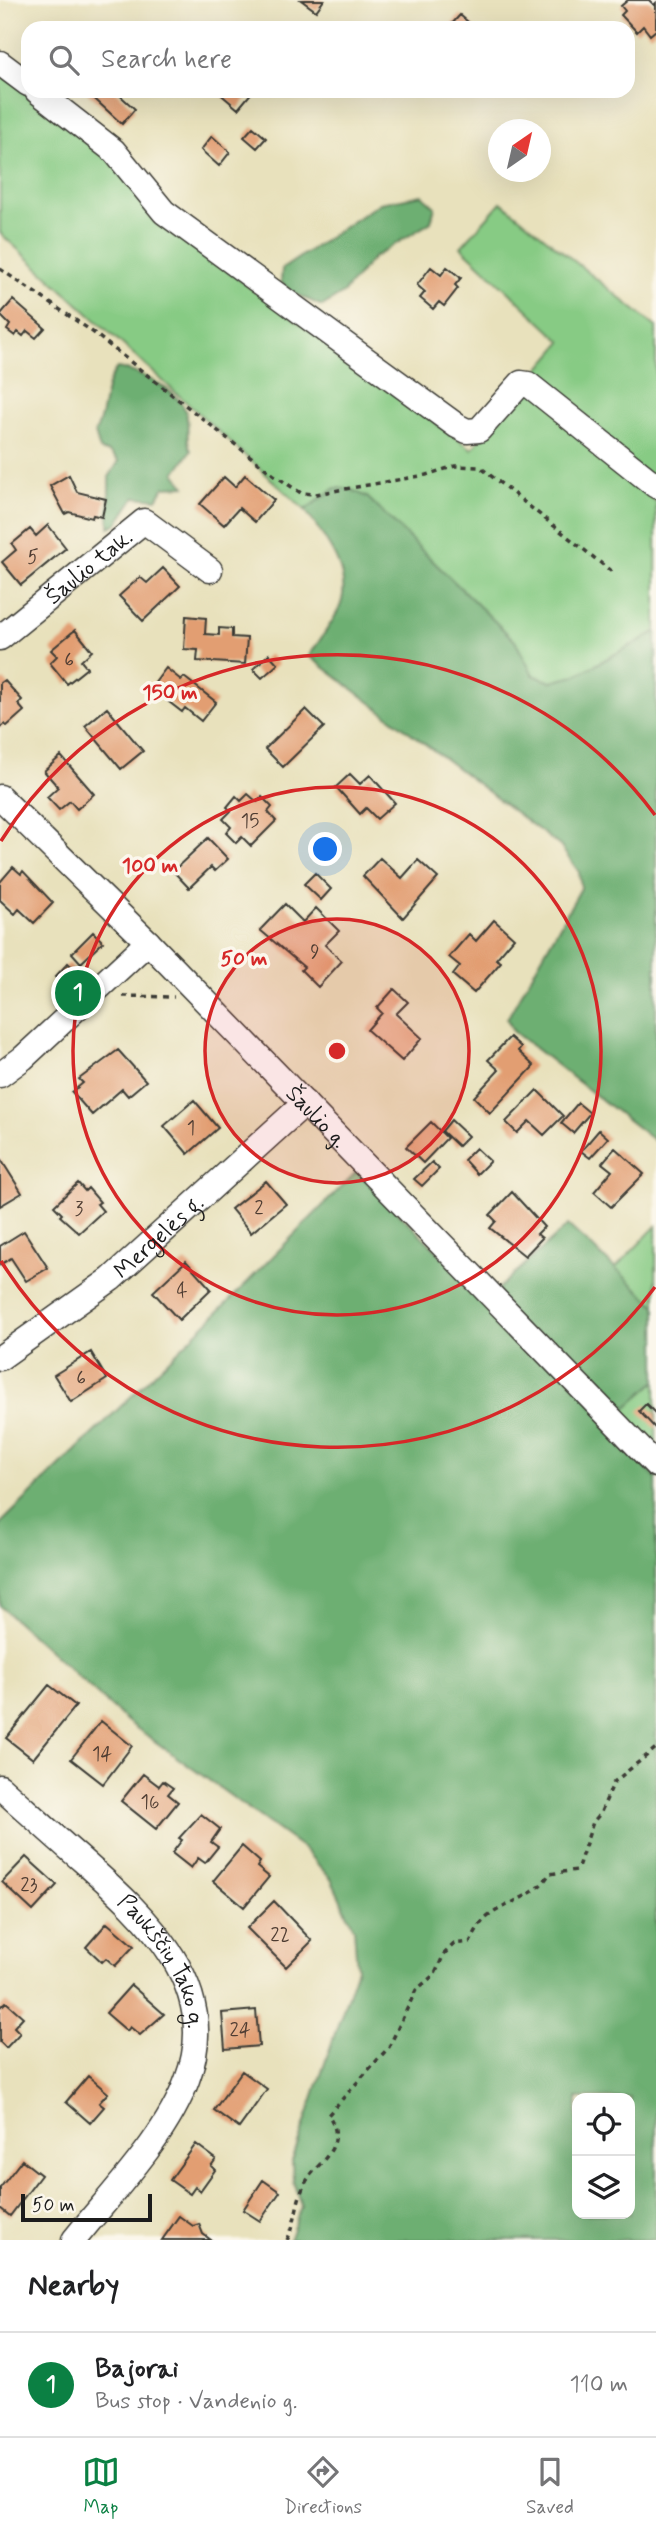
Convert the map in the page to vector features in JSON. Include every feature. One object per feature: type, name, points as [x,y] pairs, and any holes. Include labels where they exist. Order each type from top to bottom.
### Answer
[{"type":"street","points":[[0,63],[21,79]]},
{"type":"street","points":[[46,98],[114,151],[164,212],[457,426],[467,430],[479,430],[513,389],[522,383],[528,384],[656,486]]},
{"type":"street","name":"Šaulio tak.","points":[[0,638],[144,521],[210,570]]},
{"type":"street","name":"Šaulio g.","points":[[0,797],[148,942],[656,1465]]},
{"type":"street","points":[[0,1075],[23,1058],[148,942]]},
{"type":"street","name":"Mergelės g.","points":[[0,1358],[111,1279],[305,1103]]},
{"type":"street","name":"Paukščių Tako g.","points":[[0,1787],[150,1925],[184,1977],[193,2011],[192,2054],[188,2078],[177,2102],[162,2128],[74,2240]]},
{"type":"path","points":[[0,269],[90,330],[274,475],[301,493],[316,494],[426,475],[455,466],[480,467],[612,572]]},
{"type":"path","points":[[116,1002],[126,993],[204,1000]]},
{"type":"path","points":[[287,2240],[295,2227],[296,2207],[306,2181],[334,2145],[335,2124],[328,2115],[389,2047],[416,1990],[435,1974],[444,1954],[454,1944],[470,1942],[484,1919],[523,1897],[546,1880],[549,1874],[577,1870],[593,1822],[600,1814],[614,1783],[656,1748]]},
{"type":"green space","points":[[0,70],[21,86],[21,98],[36,98],[107,153],[229,272],[472,449],[562,342],[461,247],[501,202],[656,327],[656,493],[652,499],[656,502],[656,632],[575,676],[551,682],[533,675],[515,641],[367,497],[335,488],[305,510],[0,233]]},
{"type":"green space","points":[[422,195],[435,207],[431,222],[373,258],[343,293],[322,306],[291,292],[281,282],[282,269],[380,203]]},
{"type":"green space","points":[[117,368],[148,378],[178,400],[187,418],[191,451],[175,473],[185,486],[164,487],[157,499],[135,497],[117,524],[109,527],[109,477],[119,461],[110,453],[100,450],[95,433],[109,383]]},
{"type":"green space","points":[[335,488],[350,489],[367,497],[515,641],[533,675],[551,682],[575,676],[656,632],[656,1142],[513,1031],[507,1019],[581,888],[579,872],[560,846],[309,656],[339,609],[343,583],[335,556],[305,510]]},
{"type":"green space","points":[[357,1171],[486,1300],[568,1225],[656,1306],[656,1381],[605,1426],[656,1479],[656,2240],[289,2240],[301,2206],[293,2181],[292,2161],[357,1968],[354,1928],[331,1879],[303,1848],[128,1722],[0,1606],[0,1524],[222,1308]]},
{"type":"green space","points":[[656,1226],[656,1306],[615,1269]]},
{"type":"green space","points":[[656,1381],[656,1479],[604,1426]]},
{"type":"building","points":[[301,0],[324,0],[316,11]]},
{"type":"building","points":[[628,0],[649,0],[654,5],[656,3],[656,30],[650,35],[643,26],[637,32],[635,21],[627,21],[621,15],[625,11],[621,6]]},
{"type":"building","points":[[460,15],[467,21],[455,21]]},
{"type":"building","points":[[94,98],[123,98],[135,109],[122,124]]},
{"type":"building","points":[[225,98],[247,98],[238,109]]},
{"type":"building","points":[[253,127],[266,138],[257,148],[244,137]]},
{"type":"building","points":[[212,136],[230,152],[219,166],[201,150]]},
{"type":"building","points":[[431,267],[441,275],[447,267],[461,278],[455,285],[458,288],[444,306],[439,302],[433,309],[420,298],[425,292],[417,285]]},
{"type":"building","points":[[13,300],[45,328],[36,338],[27,331],[23,336],[18,332],[15,336],[7,330],[10,325],[0,315]]},
{"type":"building","points":[[69,475],[77,492],[106,499],[102,517],[93,515],[92,518],[69,512],[65,514],[50,486]]},
{"type":"building","points":[[245,475],[274,500],[255,522],[239,508],[224,525],[200,504],[224,477],[235,487]]},
{"type":"building","points":[[48,525],[66,548],[21,585],[2,562],[16,550],[12,544],[30,529],[36,536]]},
{"type":"building","points":[[163,568],[180,586],[143,621],[119,596],[140,577],[147,583]]},
{"type":"building","points":[[186,616],[206,618],[205,634],[219,635],[219,628],[232,629],[232,637],[247,638],[245,664],[197,661],[198,650],[184,649]]},
{"type":"building","points":[[75,630],[92,651],[81,661],[87,668],[67,684],[50,663],[57,656],[51,650]]},
{"type":"building","points":[[269,654],[278,664],[262,678],[253,669]]},
{"type":"building","points":[[166,668],[181,680],[184,677],[216,702],[201,721],[185,708],[182,712],[151,688]]},
{"type":"building","points":[[4,680],[22,700],[18,704],[24,711],[7,726],[4,724],[0,728],[0,683]]},
{"type":"building","points":[[107,708],[143,751],[121,769],[85,726]]},
{"type":"building","points":[[306,709],[324,727],[283,767],[265,749]]},
{"type":"building","points":[[61,756],[94,794],[77,809],[70,801],[59,810],[47,797],[58,787],[44,771]]},
{"type":"building","points":[[350,774],[360,784],[370,775],[395,803],[377,819],[366,808],[360,814],[336,787]]},
{"type":"building","points":[[248,794],[257,802],[262,797],[272,807],[268,812],[276,821],[251,846],[242,837],[236,843],[226,833],[231,827],[223,819],[231,811],[227,807],[236,796],[241,801]]},
{"type":"building","points":[[208,838],[228,859],[215,871],[211,867],[189,888],[173,871]]},
{"type":"building","points":[[380,858],[402,878],[418,860],[438,878],[403,918],[363,876]]},
{"type":"building","points":[[13,867],[21,874],[23,871],[53,903],[34,923],[19,909],[15,914],[0,900],[0,882]]},
{"type":"building","points":[[315,873],[331,889],[321,900],[304,884]]},
{"type":"building","points":[[285,904],[303,922],[316,908],[339,931],[325,945],[342,961],[318,987],[301,970],[304,967],[260,930]]},
{"type":"building","points":[[494,920],[514,938],[496,959],[501,962],[474,993],[453,975],[460,966],[449,957],[469,934],[476,941]]},
{"type":"building","points":[[93,932],[103,942],[81,963],[72,953]]},
{"type":"building","points":[[68,963],[74,969],[61,983],[55,977]]},
{"type":"building","points":[[394,989],[408,1002],[396,1014],[422,1038],[402,1061],[367,1030],[382,1013],[377,1008]]},
{"type":"building","points":[[510,1037],[521,1047],[518,1051],[534,1066],[490,1113],[474,1097],[499,1070],[488,1060]]},
{"type":"building","points":[[118,1050],[146,1081],[128,1096],[122,1089],[92,1115],[72,1092],[83,1083],[79,1079]]},
{"type":"building","points":[[537,1090],[563,1116],[544,1135],[529,1121],[517,1133],[506,1122]]},
{"type":"building","points":[[194,1100],[218,1128],[188,1154],[164,1126]]},
{"type":"building","points":[[578,1103],[590,1113],[573,1133],[561,1123]]},
{"type":"building","points":[[451,1120],[468,1136],[458,1146],[442,1131]]},
{"type":"building","points":[[431,1122],[447,1138],[423,1163],[406,1147]]},
{"type":"building","points":[[599,1130],[608,1138],[590,1158],[581,1151]]},
{"type":"building","points":[[476,1148],[490,1161],[477,1174],[464,1160]]},
{"type":"building","points":[[615,1148],[644,1174],[611,1207],[594,1192],[612,1171],[602,1163]]},
{"type":"building","points":[[0,1158],[22,1193],[0,1206]]},
{"type":"building","points":[[432,1162],[439,1169],[422,1186],[414,1179]]},
{"type":"building","points":[[266,1181],[286,1204],[251,1233],[231,1209]]},
{"type":"building","points":[[78,1183],[85,1191],[88,1188],[100,1202],[97,1204],[103,1211],[79,1233],[60,1216],[62,1214],[54,1206]]},
{"type":"building","points":[[512,1192],[544,1227],[537,1234],[542,1238],[525,1256],[490,1228],[496,1221],[490,1215]]},
{"type":"building","points":[[24,1231],[48,1268],[26,1281],[11,1258],[0,1265],[0,1246]]},
{"type":"building","points":[[186,1261],[211,1289],[179,1320],[153,1292]]},
{"type":"building","points":[[91,1352],[107,1379],[71,1402],[54,1375]]},
{"type":"building","points":[[646,1404],[656,1414],[656,1429],[639,1411]]},
{"type":"building","points":[[49,1685],[76,1706],[33,1759],[6,1738]]},
{"type":"building","points":[[101,1721],[132,1746],[103,1784],[71,1759]]},
{"type":"building","points":[[143,1774],[159,1786],[163,1781],[173,1788],[168,1794],[178,1802],[156,1829],[121,1801]]},
{"type":"building","points":[[201,1814],[220,1829],[211,1842],[218,1847],[205,1863],[198,1858],[191,1868],[172,1853],[182,1840],[179,1838]]},
{"type":"building","points":[[242,1846],[260,1862],[257,1867],[269,1877],[244,1907],[213,1881]]},
{"type":"building","points":[[26,1857],[57,1885],[33,1911],[2,1882]]},
{"type":"building","points":[[274,1901],[312,1941],[286,1967],[247,1928]]},
{"type":"building","points":[[107,1923],[134,1946],[115,1966],[106,1958],[102,1962],[86,1947]]},
{"type":"building","points":[[131,1985],[164,2014],[140,2035],[130,2027],[127,2031],[106,2013]]},
{"type":"building","points":[[6,2002],[23,2017],[14,2027],[20,2033],[6,2048],[0,2042],[0,2008]]},
{"type":"building","points":[[256,2010],[259,2046],[225,2049],[222,2013]]},
{"type":"building","points":[[242,2071],[267,2089],[239,2128],[214,2110]]},
{"type":"building","points":[[88,2076],[108,2093],[99,2103],[104,2107],[90,2123],[66,2102]]},
{"type":"building","points":[[196,2144],[216,2159],[211,2166],[215,2170],[200,2191],[195,2187],[190,2194],[170,2180]]},
{"type":"building","points":[[22,2160],[41,2175],[10,2216],[0,2208],[0,2188]]},
{"type":"building","points":[[263,2180],[280,2192],[260,2221],[243,2210]]},
{"type":"building","points":[[179,2216],[193,2226],[199,2224],[203,2234],[211,2240],[162,2240]]},
{"type":"place","name":"Bajorai","points":[[78,993]]}]
